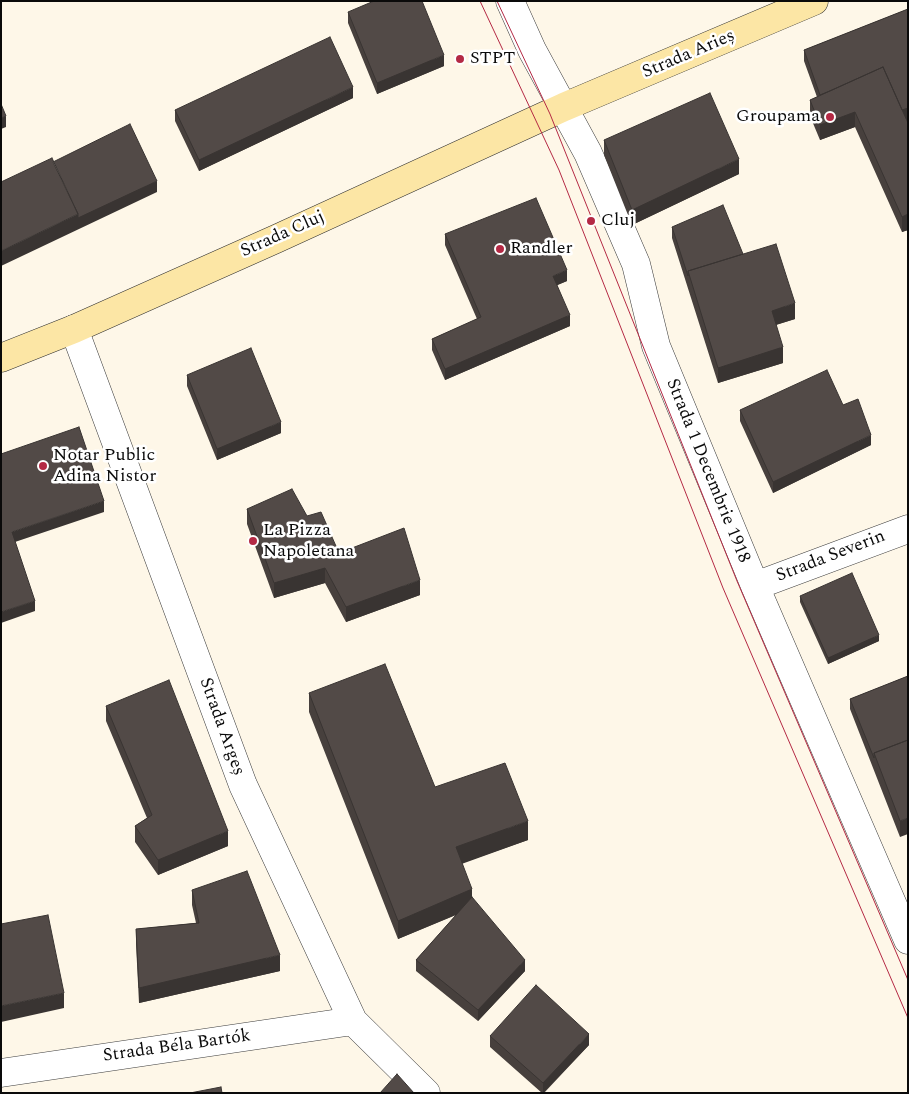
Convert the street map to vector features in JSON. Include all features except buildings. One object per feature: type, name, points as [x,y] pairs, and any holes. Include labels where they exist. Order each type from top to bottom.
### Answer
[{"type":"main road","name":"Strada Arieș","points":[[564,108],[814,1]]},
{"type":"main road","name":"Strada Cluj","points":[[1,358],[74,329],[564,108]]},
{"type":"street","name":"Strada 1 Decembrie 1918","points":[[510,1],[532,50],[588,153],[636,264],[656,346],[755,586],[908,940]]},
{"type":"street","name":"Strada Argeș","points":[[74,329],[242,785],[353,1021],[426,1093]]},
{"type":"street","name":"Strada Severin","points":[[755,586],[908,529]]},
{"type":"street","name":"Strada Béla Bartók","points":[[1,1073],[353,1021]]},
{"type":"tram line","points":[[480,1],[559,170],[723,588],[908,1018]]},
{"type":"tram line","points":[[497,1],[550,114],[737,581],[908,980]]},
{"type":"place","name":"STPT","points":[[460,59]]},
{"type":"place","name":"Groupama","points":[[830,117]]},
{"type":"place","name":"Cluj","points":[[591,221]]},
{"type":"place","name":"Randler","points":[[500,249]]},
{"type":"place","name":"Notar Public Adina Nistor","points":[[43,466]]},
{"type":"place","name":"La Pizza Napoletana","points":[[253,541]]}]
